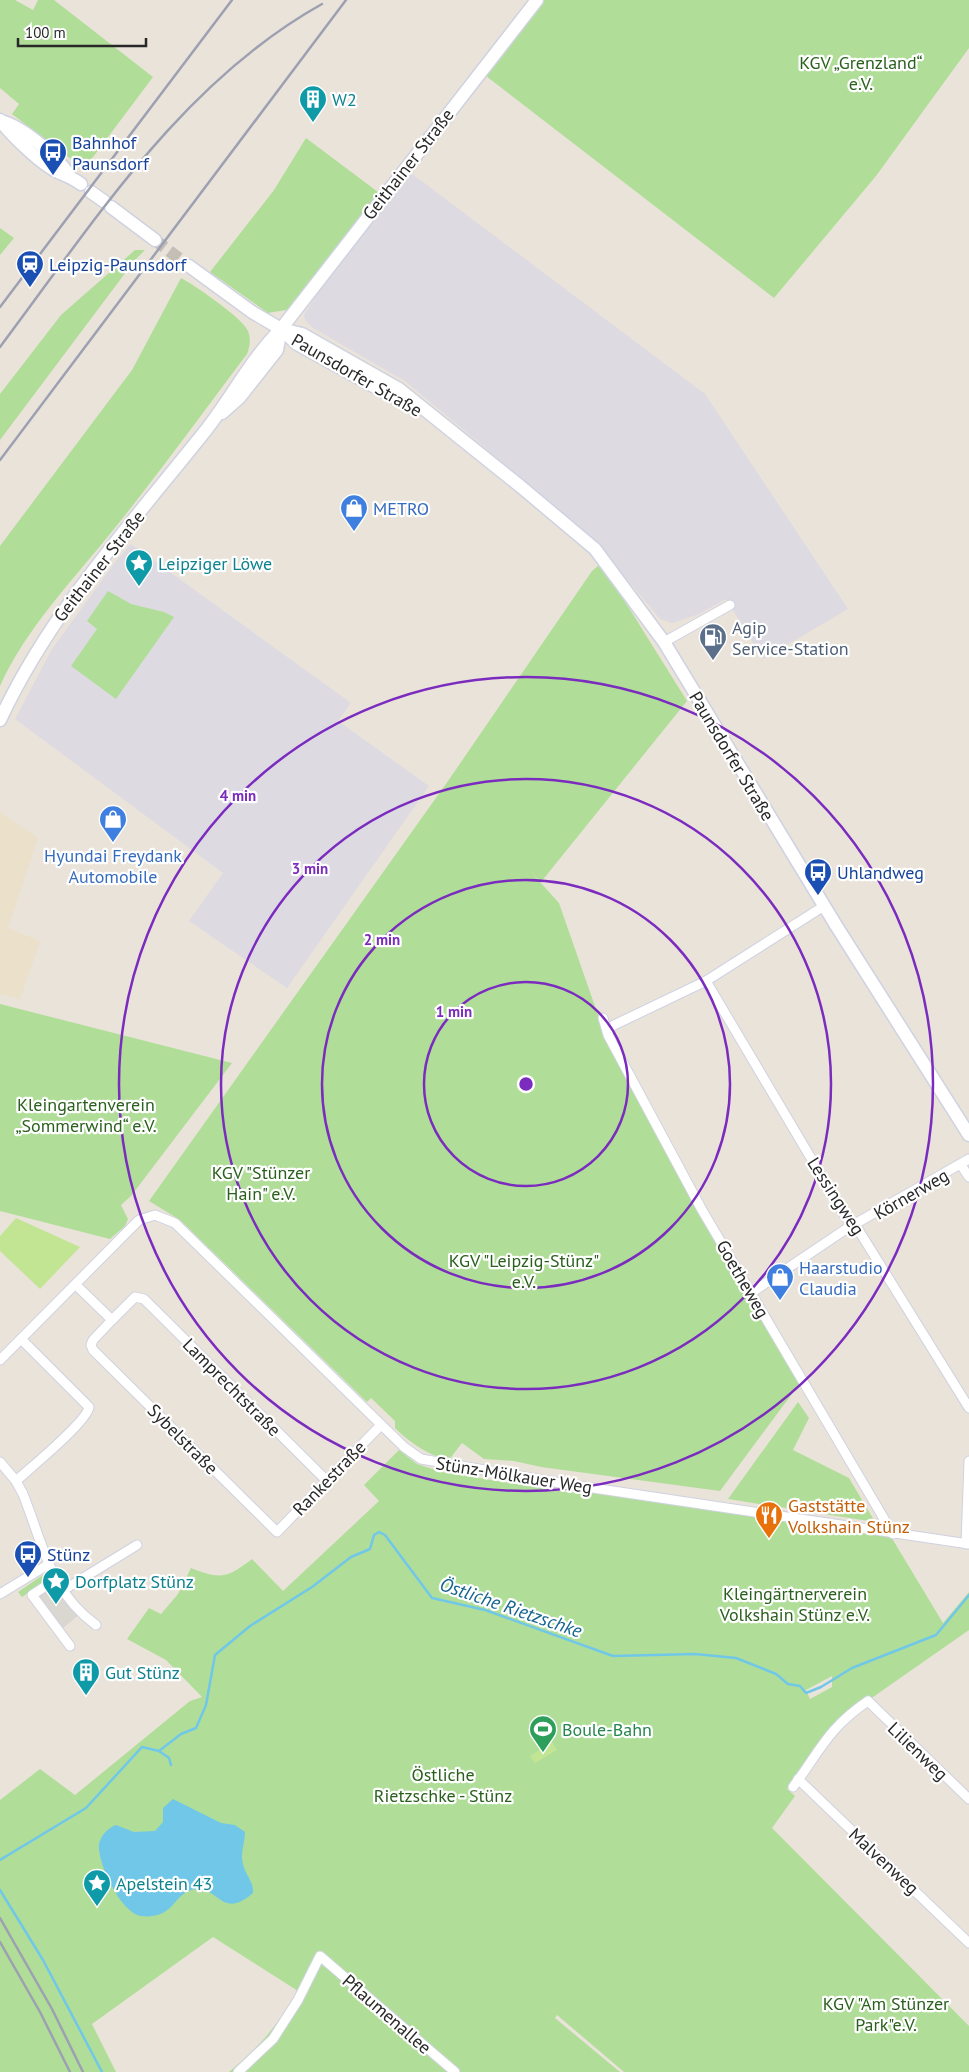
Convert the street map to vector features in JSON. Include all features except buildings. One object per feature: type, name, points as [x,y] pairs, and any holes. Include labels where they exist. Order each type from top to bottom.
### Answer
[{"type":"main road","name":"Geithainer Straße","points":[[0,720],[22,675],[64,611],[212,422],[239,398],[277,350],[281,329],[537,0]]},
{"type":"main road","points":[[0,121],[12,124],[27,135],[62,163],[69,175],[155,240]]},
{"type":"main road","name":"Paunsdorfer Straße","points":[[189,266],[252,312],[281,329],[297,344],[442,423],[589,543],[626,589],[664,642],[824,906],[969,1134]]},
{"type":"street","points":[[664,642],[730,605]]},
{"type":"street","points":[[609,1031],[612,1026],[706,981],[824,906]]},
{"type":"street","name":"Lessingweg","points":[[706,981],[847,1219],[856,1226],[969,1408]]},
{"type":"street","name":"Goetheweg","points":[[603,1018],[609,1031],[608,1035],[673,1158],[893,1534]]},
{"type":"street","name":"Körnerweg","points":[[751,1293],[846,1229],[856,1226],[969,1159]]},
{"type":"street","points":[[961,1164],[969,1177]]},
{"type":"street","name":"Stünz-Mölkauer Weg","points":[[76,1285],[139,1220],[155,1215],[175,1223],[381,1425],[421,1460],[443,1465],[967,1544]]},
{"type":"street","points":[[0,1360],[76,1285],[112,1320]]},
{"type":"street","name":"Lamprechtstraße","points":[[112,1320],[135,1297],[144,1299],[327,1481]]},
{"type":"street","name":"Sybelstraße","points":[[112,1320],[93,1340],[91,1345],[278,1532]]},
{"type":"street","points":[[16,1481],[78,1424],[88,1412],[89,1407],[20,1339]]},
{"type":"street","name":"Rankestraße","points":[[278,1532],[381,1425]]},
{"type":"street","points":[[967,1544],[969,1461]]},
{"type":"street","points":[[0,1462],[16,1481],[35,1523],[55,1580],[80,1614],[96,1625]]},
{"type":"street","points":[[62,1591],[137,1545]]},
{"type":"street","points":[[0,1594],[49,1564]]},
{"type":"street","points":[[55,1580],[32,1595],[70,1646]]},
{"type":"street","name":"Malvenweg","points":[[868,1702],[837,1724],[818,1748],[796,1783],[969,1943]]},
{"type":"street","name":"Lilienweg","points":[[868,1702],[969,1799]]},
{"type":"street","name":"Pflaumenallee","points":[[238,2072],[273,2039],[298,2000],[320,1956],[454,2072]]},
{"type":"shaded area","points":[[411,173],[705,394],[848,609],[763,659],[726,599],[699,614],[672,623],[660,619],[591,536],[405,381],[313,328],[305,320],[304,315],[322,286]]},
{"type":"shaded area","points":[[131,544],[351,703],[338,721],[429,786],[287,988],[189,921],[223,873],[15,719],[52,649],[116,561]]},
{"type":"shaded area","points":[[0,812],[38,838],[8,928],[40,941],[20,999],[0,994]]},
{"type":"shaded area","name":"Dorfplatz Stünz","points":[[55,1580],[80,1614],[58,1632],[32,1595]]},
{"type":"green space","points":[[0,0],[15,0],[33,10],[38,0],[54,0],[153,77],[84,169],[12,114],[19,104],[0,88]]},
{"type":"green space","name":"KGV „Grenzland“ e.V.","points":[[544,0],[969,0],[969,48],[876,176],[774,298],[486,76]]},
{"type":"green space","points":[[306,138],[382,195],[292,309],[268,313],[210,272],[274,190]]},
{"type":"green space","points":[[0,228],[14,238],[0,255]]},
{"type":"green space","points":[[135,250],[145,250],[135,260],[0,440],[0,394],[61,315]]},
{"type":"green space","points":[[181,278],[218,302],[238,318],[248,331],[250,340],[247,354],[165,464],[37,624],[23,644],[0,686],[0,546],[132,370]]},
{"type":"green space","points":[[599,565],[624,600],[687,701],[541,882],[531,872],[559,903],[605,1035],[698,1211],[800,1383],[720,1491],[541,1467],[514,1461],[484,1459],[462,1443],[448,1461],[433,1455],[407,1439],[395,1428],[395,1421],[371,1398],[367,1402],[180,1220],[149,1201],[448,781],[592,571]]},
{"type":"green space","points":[[108,591],[131,604],[164,612],[174,617],[116,699],[71,666],[97,629],[87,621]]},
{"type":"green space","name":"Kleingartenverein „Sommerwind“ e.V.","points":[[0,1004],[232,1063],[131,1196],[121,1205],[128,1219],[125,1226],[110,1239],[0,1211]]},
{"type":"green space","points":[[16,1218],[80,1247],[40,1289],[0,1251],[0,1236]]},
{"type":"green space","points":[[798,1402],[809,1418],[793,1450],[849,1478],[875,1522],[728,1499]]},
{"type":"green space","name":"Östliche Rietzschke - Stünz","points":[[399,1450],[417,1464],[442,1472],[572,1493],[575,1490],[890,1535],[943,1623],[969,1592],[969,1630],[833,1725],[787,1789],[795,1796],[772,1828],[969,2026],[969,2072],[624,2072],[557,2015],[555,2018],[620,2072],[229,2072],[268,2034],[298,1991],[213,1937],[92,2024],[116,2072],[0,2072],[0,1800],[40,1769],[75,1795],[190,1701],[202,1697],[166,1660],[127,1639],[149,1608],[161,1614],[178,1594],[191,1568],[210,1574],[223,1575],[236,1570],[252,1559],[283,1591],[379,1501],[364,1485]],"holes":[[[832,1676],[832,1687],[810,1699],[806,1690]]]},
{"type":"green space","points":[[43,1575],[48,1579],[22,1597],[18,1592]]},
{"type":"green space","name":"Boule-Bahn","points":[[552,1742],[557,1750],[535,1763],[530,1756]]},
{"type":"water","points":[[173,1799],[221,1823],[235,1825],[245,1832],[242,1860],[252,1885],[253,1893],[243,1900],[227,1903],[204,1890],[196,1889],[182,1895],[161,1914],[152,1916],[141,1916],[133,1913],[118,1897],[102,1863],[99,1852],[101,1838],[105,1832],[116,1825],[134,1832],[155,1831],[163,1822],[163,1808]]},
{"type":"waterway","name":"Östliche Rietzschke","points":[[0,1860],[86,1808],[142,1747],[159,1751],[181,1734],[196,1728],[206,1705],[215,1655],[250,1626],[312,1587],[351,1557],[370,1549],[374,1535],[379,1532],[385,1535],[432,1598],[485,1610],[613,1656],[695,1654],[736,1658],[776,1674],[788,1684],[800,1686],[806,1693],[821,1687],[852,1668],[936,1635],[969,1595]]},
{"type":"waterway","points":[[159,1751],[169,1758],[171,1765]]},
{"type":"waterway","points":[[0,1890],[43,1960],[102,2072]]},
{"type":"tunnel","points":[[155,240],[189,266]]},
{"type":"railway","points":[[0,307],[232,0]]},
{"type":"railway","points":[[0,460],[346,0]]},
{"type":"railway","points":[[0,347],[106,204],[183,114],[226,73],[272,36],[322,4]]},
{"type":"railway","points":[[0,1918],[52,2009],[83,2072]]},
{"type":"railway","points":[[0,1942],[40,2012],[70,2072]]},
{"type":"place","name":"W2","points":[[313,123]]},
{"type":"place","name":"Bahnhof Paunsdorf","points":[[53,176]]},
{"type":"place","name":"Leipzig-Paunsdorf","points":[[30,288]]},
{"type":"place","name":"METRO","points":[[354,532]]},
{"type":"place","name":"Leipziger Löwe","points":[[139,587]]},
{"type":"place","name":"Agip Service-Station","points":[[713,661]]},
{"type":"place","name":"Hyundai Freydank Automobile","points":[[113,843]]},
{"type":"place","name":"Uhlandweg","points":[[818,896]]},
{"type":"place","name":"Haarstudio Claudia","points":[[780,1301]]},
{"type":"place","name":"Gaststätte Volkshain Stünz","points":[[769,1539]]},
{"type":"place","name":"Stünz","points":[[28,1578]]},
{"type":"place","name":"Dorfplatz Stünz","points":[[56,1605]]},
{"type":"place","name":"Gut Stünz","points":[[86,1696]]},
{"type":"place","name":"Boule-Bahn","points":[[543,1753]]},
{"type":"place","name":"Apelstein 43","points":[[97,1907]]},
{"type":"park label","name":"KGV \"Stünzer Hain\" e.V.","points":[[261,1182]]},
{"type":"park label","name":"KGV \"Leipzig-Stünz\" e.V.","points":[[524,1270]]},
{"type":"park label","name":"Kleingärtnerverein Volkshain Stünz e.V.","points":[[795,1604]]},
{"type":"park label","name":"KGV \"Am Stünzer Park\"e.V.","points":[[886,2014]]}]
